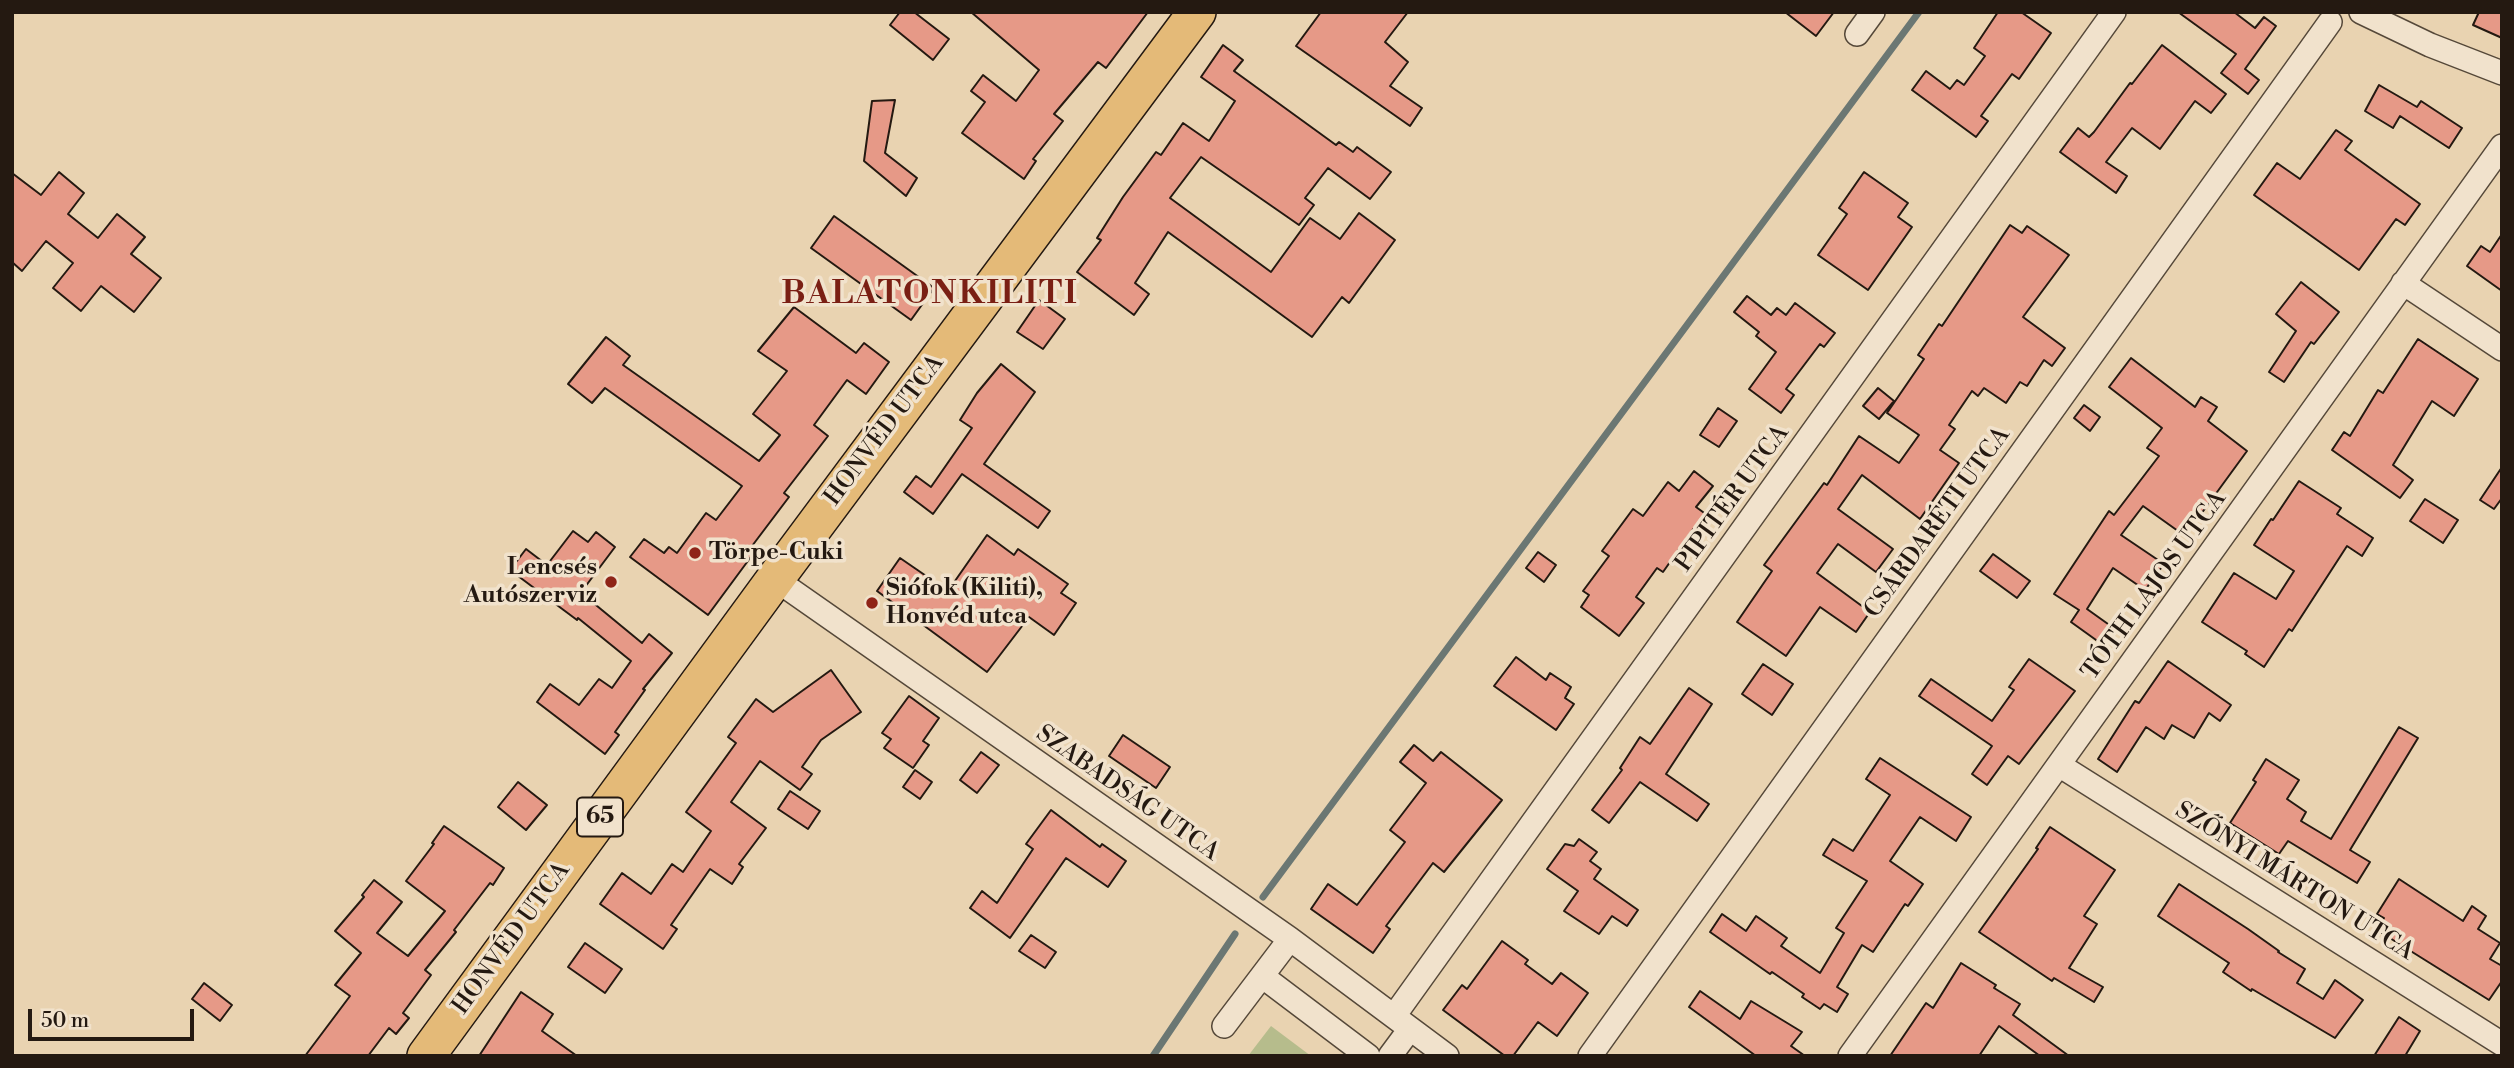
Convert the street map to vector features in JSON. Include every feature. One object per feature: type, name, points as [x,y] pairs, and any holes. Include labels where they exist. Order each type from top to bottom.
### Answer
[{"type":"main road","name":"HONVÉD UTCA","points":[[426,1056],[775,579],[1197,12]]},
{"type":"street","points":[[1857,34],[1873,12]]},
{"type":"street","name":"PIPITÉR UTCA","points":[[1390,1056],[1402,1022],[2114,12]]},
{"type":"street","points":[[2323,17],[2351,12]]},
{"type":"street","points":[[2361,12],[2430,45],[2502,73]]},
{"type":"street","name":"CSÁRDARÉTI UTCA","points":[[1590,1056],[2323,17]]},
{"type":"street","name":"TÓTH LAJOS UTCA","points":[[1850,1056],[2502,146]]},
{"type":"street","points":[[2403,283],[2502,349]]},
{"type":"street","name":"SZABADSÁG UTCA","points":[[775,579],[1290,939],[1447,1056]]},
{"type":"street","name":"SZŐNYI MÁRTON UTCA","points":[[2059,765],[2502,1044]]},
{"type":"street","points":[[1224,1026],[1290,939]]},
{"type":"street","points":[[1262,976],[1368,1056]]},
{"type":"green space","points":[[1271,1026],[1311,1056],[1248,1056]]},
{"type":"building","points":[[900,12],[914,12],[949,39],[933,60],[890,25]]},
{"type":"building","points":[[971,12],[1148,12],[1106,68],[1098,62],[1054,114],[1063,121],[1033,159],[1036,161],[1024,179],[962,133],[985,102],[971,91],[983,75],[1016,101],[1039,70]]},
{"type":"building","points":[[1321,12],[1408,12],[1385,42],[1408,62],[1390,86],[1422,108],[1410,126],[1296,46]]},
{"type":"building","points":[[1785,12],[1834,12],[1816,36]]},
{"type":"building","points":[[1998,12],[2021,12],[2051,33],[2019,79],[2012,74],[1981,116],[1988,121],[1976,137],[1912,90],[1926,71],[1950,89],[1957,80],[1964,85],[1985,56],[1974,48]]},
{"type":"building","points":[[2178,12],[2234,12],[2255,28],[2264,17],[2276,26],[2245,69],[2259,80],[2248,94],[2221,73],[2236,54]]},
{"type":"building","points":[[2479,12],[2502,12],[2502,38],[2473,25]]},
{"type":"building","points":[[1223,45],[1243,60],[1234,71],[1336,145],[1339,142],[1353,152],[1357,147],[1391,172],[1370,199],[1328,168],[1305,198],[1314,205],[1299,225],[1201,157],[1170,198],[1271,272],[1310,218],[1340,239],[1359,213],[1395,240],[1349,303],[1342,297],[1312,337],[1168,232],[1135,283],[1149,294],[1134,315],[1077,272],[1101,240],[1097,238],[1123,197],[1156,152],[1161,155],[1183,123],[1209,141],[1235,101],[1201,77]]},
{"type":"building","points":[[2162,45],[2226,94],[2211,113],[2195,101],[2160,149],[2132,128],[2106,162],[2127,176],[2116,193],[2060,152],[2078,128],[2089,137],[2094,132]]},
{"type":"building","points":[[2379,85],[2417,107],[2421,101],[2462,128],[2449,148],[2400,116],[2393,128],[2365,111]]},
{"type":"building","points":[[895,100],[885,153],[917,178],[906,196],[864,161],[872,101]]},
{"type":"building","points":[[2336,130],[2352,141],[2345,150],[2420,204],[2405,225],[2396,219],[2359,270],[2254,195],[2277,163],[2300,179]]},
{"type":"building","points":[[59,172],[84,193],[68,214],[98,238],[117,214],[145,237],[131,254],[161,278],[134,312],[101,286],[81,311],[53,288],[73,263],[46,241],[22,271],[12,262],[12,173],[41,195]]},
{"type":"building","points":[[1864,172],[1908,203],[1898,217],[1912,227],[1868,290],[1818,255],[1847,214],[1839,208]]},
{"type":"building","points":[[834,216],[934,288],[911,320],[811,248]]},
{"type":"building","points":[[2010,225],[2022,233],[2027,226],[2069,255],[2023,317],[2065,348],[2052,366],[2044,360],[2027,386],[2020,382],[2006,403],[1984,388],[1978,396],[1972,391],[1949,425],[1955,429],[1940,450],[1959,463],[1920,519],[1862,475],[1838,509],[1893,549],[1876,572],[1838,544],[1817,573],[1870,612],[1856,632],[1820,607],[1786,656],[1737,622],[1772,571],[1764,565],[1824,483],[1827,485],[1859,436],[1899,463],[1919,435],[1887,413],[1924,359],[1918,355],[1939,324],[1942,326]]},
{"type":"building","points":[[2502,234],[2502,291],[2467,266],[2481,246],[2490,252]]},
{"type":"building","points":[[2301,282],[2339,312],[2314,344],[2311,342],[2284,382],[2269,372],[2296,331],[2276,314]]},
{"type":"building","points":[[1747,296],[1771,315],[1777,308],[1786,315],[1795,303],[1835,333],[1824,347],[1820,344],[1786,389],[1794,395],[1781,413],[1749,389],[1776,352],[1756,336],[1759,332],[1734,312]]},
{"type":"building","points":[[1039,300],[1065,319],[1043,349],[1017,332]]},
{"type":"building","points":[[794,307],[856,353],[864,343],[889,362],[866,394],[847,380],[814,425],[828,436],[784,493],[789,497],[752,546],[756,550],[708,615],[630,557],[644,539],[664,553],[669,547],[677,553],[706,513],[716,520],[742,486],[605,388],[592,403],[568,384],[606,337],[630,356],[623,365],[759,461],[780,435],[753,414],[787,371],[758,351]]},
{"type":"building","points":[[2418,339],[2478,379],[2454,416],[2432,401],[2393,465],[2413,480],[2400,498],[2332,450],[2344,432],[2350,436],[2378,390],[2383,393]]},
{"type":"building","points":[[2131,358],[2195,407],[2201,397],[2217,407],[2208,421],[2247,451],[2185,536],[2143,506],[2121,535],[2164,564],[2145,590],[2113,568],[2087,609],[2115,629],[2103,645],[2071,622],[2079,610],[2054,594],[2109,511],[2114,515],[2159,456],[2147,448],[2162,428],[2109,387]]},
{"type":"building","points":[[1001,364],[1035,392],[984,464],[1050,511],[1038,528],[962,474],[933,514],[904,492],[916,476],[931,487],[972,428],[960,420],[977,393]]},
{"type":"building","points":[[1878,388],[1894,401],[1879,419],[1863,406]]},
{"type":"building","points":[[2084,405],[2100,417],[2090,431],[2074,418]]},
{"type":"building","points":[[1718,408],[1737,421],[1719,447],[1700,435]]},
{"type":"building","points":[[2502,467],[2502,498],[2494,509],[2480,500]]},
{"type":"building","points":[[1694,471],[1713,486],[1696,507],[1707,515],[1695,530],[1694,528],[1663,572],[1657,568],[1636,597],[1644,603],[1619,636],[1581,607],[1589,595],[1583,591],[1609,556],[1602,551],[1633,509],[1643,516],[1668,482],[1679,491]]},
{"type":"building","points":[[2299,481],[2341,508],[2337,514],[2373,538],[2362,556],[2347,546],[2292,631],[2289,629],[2264,667],[2245,654],[2247,651],[2202,622],[2234,573],[2276,599],[2294,571],[2254,545]]},
{"type":"building","points":[[2425,499],[2458,520],[2443,543],[2410,521]]},
{"type":"building","points":[[573,531],[588,542],[596,532],[615,547],[582,591],[642,643],[649,634],[672,653],[643,689],[645,690],[615,732],[619,735],[605,754],[537,702],[550,684],[579,705],[599,679],[612,688],[631,661],[578,618],[577,620],[510,570],[526,549],[547,565]]},
{"type":"building","points":[[987,535],[1014,555],[1018,549],[1068,584],[1061,593],[1076,603],[1054,635],[1029,617],[987,672],[877,591],[900,558],[948,591]]},
{"type":"building","points":[[1538,552],[1556,565],[1544,582],[1526,568]]},
{"type":"building","points":[[1993,554],[2030,581],[2017,598],[1980,571]]},
{"type":"building","points":[[1516,657],[1546,680],[1550,673],[1571,687],[1565,698],[1574,704],[1556,730],[1494,686]]},
{"type":"building","points":[[2029,659],[2075,691],[2019,764],[2008,756],[1987,785],[1972,774],[1992,746],[1919,696],[1931,679],[1992,721],[2014,690],[2009,687]]},
{"type":"building","points":[[2168,661],[2231,705],[2220,721],[2209,713],[2194,738],[2172,725],[2164,739],[2146,727],[2117,772],[2098,759],[2135,701],[2139,703]]},
{"type":"building","points":[[1763,664],[1793,684],[1772,715],[1742,694]]},
{"type":"building","points":[[831,670],[861,712],[821,740],[802,767],[812,774],[800,790],[760,761],[731,802],[766,828],[739,864],[743,867],[732,884],[710,869],[671,925],[677,929],[663,949],[600,904],[622,873],[651,894],[672,864],[683,872],[711,831],[686,812],[736,743],[728,737],[756,699],[773,712]]},
{"type":"building","points":[[1689,688],[1712,704],[1666,774],[1709,804],[1697,821],[1640,782],[1609,823],[1592,810],[1622,770],[1620,768],[1640,737],[1650,744]]},
{"type":"building","points":[[909,696],[939,718],[923,741],[929,745],[913,768],[884,748],[891,739],[882,733]]},
{"type":"building","points":[[2399,727],[2418,738],[2350,850],[2370,862],[2357,883],[2288,841],[2279,854],[2230,823],[2256,782],[2253,780],[2266,759],[2299,780],[2287,799],[2306,812],[2301,821],[2331,839]]},
{"type":"building","points":[[1123,735],[1170,767],[1156,788],[1109,756]]},
{"type":"building","points":[[1414,745],[1433,761],[1441,752],[1502,800],[1444,872],[1433,863],[1386,926],[1390,929],[1373,953],[1311,909],[1328,884],[1357,905],[1405,842],[1390,830],[1426,783],[1400,762]]},
{"type":"building","points":[[981,752],[999,765],[977,793],[960,780]]},
{"type":"building","points":[[1880,758],[1971,817],[1956,841],[1920,817],[1890,861],[1923,884],[1908,906],[1905,904],[1873,952],[1862,945],[1837,987],[1848,994],[1837,1012],[1824,1004],[1820,1009],[1802,997],[1804,994],[1710,932],[1722,914],[1746,931],[1756,916],[1787,938],[1781,946],[1820,973],[1844,933],[1836,928],[1867,881],[1823,855],[1833,839],[1853,851],[1890,795],[1866,779]]},
{"type":"building","points":[[915,770],[932,782],[920,799],[903,787]]},
{"type":"building","points":[[518,782],[547,805],[526,830],[498,807]]},
{"type":"building","points":[[790,791],[820,811],[808,829],[778,809]]},
{"type":"building","points":[[1051,810],[1100,847],[1102,844],[1126,861],[1108,887],[1066,858],[1010,938],[970,908],[982,891],[997,903],[1033,849],[1026,844]]},
{"type":"building","points":[[444,826],[504,868],[425,970],[431,975],[403,1013],[409,1018],[396,1034],[389,1028],[368,1056],[305,1056],[350,996],[335,985],[361,953],[335,931],[364,897],[362,895],[374,880],[402,902],[377,933],[408,956],[445,911],[406,881]]},
{"type":"building","points":[[2050,827],[2115,870],[2084,916],[2097,924],[2069,968],[2103,987],[2094,1002],[2054,978],[2052,981],[1979,932],[2038,849],[2036,848]]},
{"type":"building","points":[[1579,839],[1597,852],[1590,861],[1601,869],[1594,879],[1638,910],[1627,926],[1612,916],[1599,934],[1564,911],[1578,891],[1547,869],[1565,844],[1574,846]]},
{"type":"building","points":[[2399,879],[2463,921],[2472,906],[2486,916],[2478,929],[2500,943],[2490,959],[2502,966],[2502,981],[2489,1000],[2377,930],[2384,918],[2377,914]]},
{"type":"building","points":[[2179,884],[2305,969],[2297,983],[2323,999],[2335,980],[2363,1000],[2335,1038],[2252,989],[2251,991],[2223,972],[2229,963],[2158,916]]},
{"type":"building","points":[[1031,935],[1056,952],[1045,968],[1019,951]]},
{"type":"building","points":[[1502,941],[1528,960],[1525,964],[1552,984],[1561,973],[1588,993],[1557,1036],[1538,1022],[1513,1056],[1505,1056],[1443,1010],[1462,985],[1467,989]]},
{"type":"building","points":[[585,943],[622,969],[605,993],[568,967]]},
{"type":"building","points":[[1961,963],[2020,1004],[2013,1015],[2069,1056],[2040,1056],[1999,1026],[1979,1056],[1890,1056],[1926,1003],[1933,1008]]},
{"type":"building","points":[[204,983],[232,1005],[220,1021],[192,999]]},
{"type":"building","points":[[1700,991],[1740,1019],[1751,1001],[1802,1032],[1791,1046],[1805,1056],[1756,1056],[1689,1007]]},
{"type":"building","points":[[521,992],[553,1014],[542,1031],[577,1056],[479,1056]]},
{"type":"building","points":[[2399,1017],[2420,1031],[2405,1056],[2374,1056]]},
{"type":"waterway","points":[[1263,897],[1919,12]]},
{"type":"waterway","points":[[1153,1056],[1235,934]]},
{"type":"place","name":"Törpe-Cuki","points":[[695,553]]},
{"type":"place","name":"Lencsés Autószerviz","points":[[611,582]]},
{"type":"place","name":"Siófok (Kiliti), Honvéd utca","points":[[872,603]]},
{"type":"district","name":"BALATONKILITI","points":[[930,295]]}]
